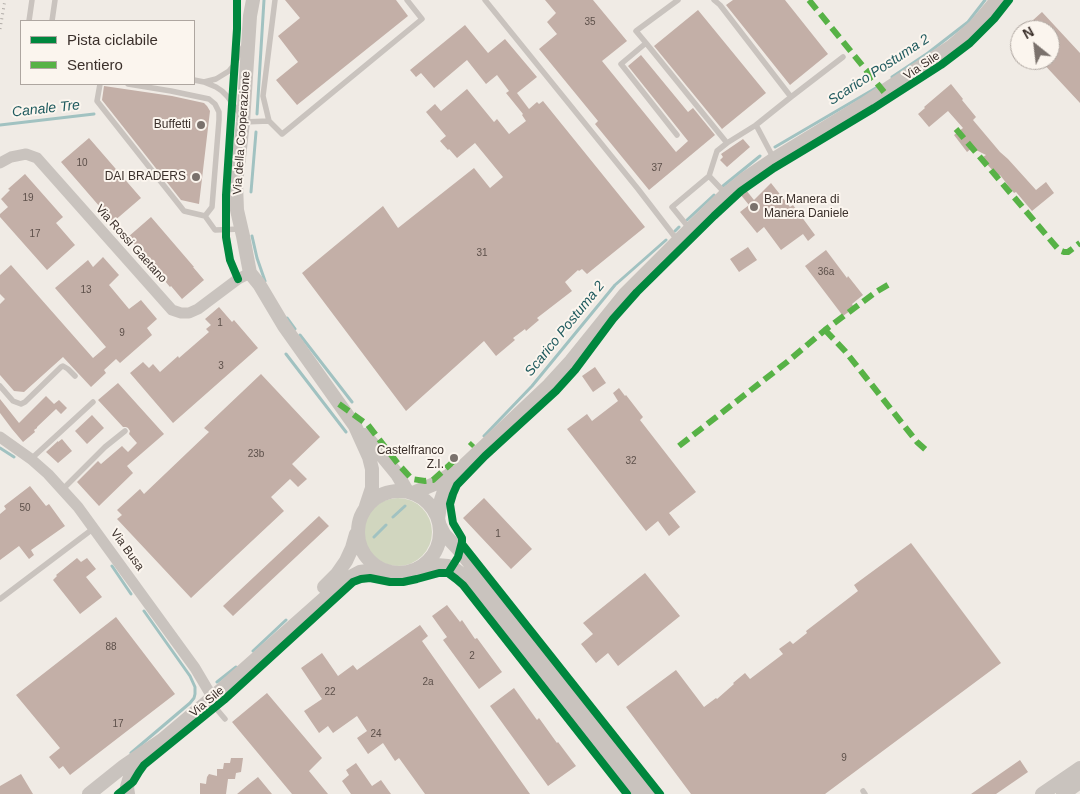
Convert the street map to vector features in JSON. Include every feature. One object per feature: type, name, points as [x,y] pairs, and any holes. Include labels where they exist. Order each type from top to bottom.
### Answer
[{"type":"street","name":"Via della Cooperazione","points":[[248,0],[250,16]]},
{"type":"street","name":"Via della Cooperazione","points":[[253,0],[248,37],[243,120],[236,184],[237,210],[250,273],[259,284],[284,326],[355,426],[410,492]]},
{"type":"street","name":"Via Sile","points":[[439,522],[441,500],[450,481],[465,464],[549,385],[625,294],[726,194],[774,158],[869,101],[952,46],[979,21],[997,0]]},
{"type":"street","name":"Via Rossi Gaetano","points":[[0,163],[12,157],[26,154],[37,158],[172,310],[189,312],[198,310],[238,279],[250,273]]},
{"type":"street","name":"Via della Cooperazione","points":[[355,426],[369,457],[372,470],[372,488],[366,506]]},
{"type":"street","name":"Via Busa","points":[[0,437],[48,474],[78,507],[192,662],[211,699]]},
{"type":"street","name":"Via Sile","points":[[410,492],[438,482],[465,464]]},
{"type":"street","points":[[637,794],[464,576],[456,570],[443,565],[429,565],[406,572],[393,573],[380,569],[370,561],[359,544],[357,531],[360,518],[366,506],[376,497],[400,490],[410,492],[422,498],[430,505],[444,534],[466,558],[652,794]]},
{"type":"street","points":[[418,568],[428,561],[435,550],[439,539],[439,522]]},
{"type":"street","name":"Via Sile","points":[[296,622],[313,598],[337,574],[349,556],[357,531]]},
{"type":"street","name":"Via Sile","points":[[89,794],[124,766],[162,740],[211,699],[344,580],[360,572],[380,569]]},
{"type":"street","name":"Via Sile","points":[[98,794],[154,749],[162,740]]},
{"type":"street","points":[[128,794],[128,780],[138,762]]},
{"type":"street","points":[[1042,794],[1080,768]]},
{"type":"street","points":[[1063,794],[1080,782]]},
{"type":"lane","points":[[29,20],[32,0]]},
{"type":"lane","points":[[52,20],[55,0]]},
{"type":"lane","points":[[275,0],[262,96],[269,121],[282,134],[422,19],[407,0]]},
{"type":"lane","points":[[485,0],[678,241]]},
{"type":"lane","points":[[678,0],[636,31],[727,143]]},
{"type":"lane","points":[[714,0],[720,5],[791,97]]},
{"type":"lane","points":[[204,82],[229,71],[248,37]]},
{"type":"lane","points":[[646,43],[621,64],[677,135]]},
{"type":"lane","points":[[690,229],[672,207],[709,176],[716,151],[756,125],[843,57]]},
{"type":"lane","points":[[195,80],[216,87],[227,96],[243,120],[269,121]]},
{"type":"lane","points":[[100,85],[96,101],[184,212],[206,216],[215,230],[242,229]]},
{"type":"lane","points":[[134,85],[209,99],[219,112],[212,207],[206,216]]},
{"type":"lane","points":[[171,91],[172,85]]},
{"type":"lane","points":[[756,125],[774,158]]},
{"type":"lane","points":[[709,176],[726,194]]},
{"type":"lane","points":[[0,386],[13,401],[21,404],[61,367],[63,366],[68,369],[75,376]]},
{"type":"lane","points":[[32,460],[93,402]]},
{"type":"lane","points":[[63,489],[125,431]]},
{"type":"lane","points":[[0,599],[94,528]]},
{"type":"lane","points":[[321,602],[319,599],[332,584],[337,574]]},
{"type":"lane","points":[[211,699],[225,719]]},
{"type":"green space","points":[[391,498],[405,498],[417,503],[427,513],[432,525],[432,539],[427,551],[417,561],[405,566],[391,566],[379,561],[369,551],[364,539],[364,525],[369,513],[379,503]]},
{"type":"building","points":[[285,0],[396,0],[408,16],[297,105],[276,80],[298,62],[278,36],[300,18]]},
{"type":"building","points":[[545,0],[593,0],[627,41],[602,61],[676,152],[688,141],[628,66],[641,55],[688,112],[693,108],[715,135],[649,190],[595,124],[598,121],[539,49],[557,34],[547,22],[556,13]]},
{"type":"building","points":[[733,0],[785,0],[828,54],[790,85],[726,5]]},
{"type":"building","points":[[698,10],[766,93],[722,129],[654,46]]},
{"type":"building","points":[[1042,12],[1049,20],[1033,20]]},
{"type":"building","points":[[465,25],[488,53],[505,39],[537,77],[517,93],[529,109],[537,102],[539,104],[543,101],[645,227],[587,274],[582,269],[578,270],[565,282],[572,291],[537,318],[539,320],[526,331],[525,329],[513,338],[515,340],[496,356],[484,341],[406,411],[302,273],[383,206],[398,228],[474,168],[490,188],[503,177],[475,143],[457,158],[440,141],[446,136],[426,112],[435,104],[441,111],[467,89],[494,122],[497,119],[509,134],[526,121],[523,114],[506,93],[509,91],[497,75],[486,84],[467,60],[434,88],[421,73],[416,77],[410,70]]},
{"type":"building","points":[[1060,31],[1080,53],[1080,103],[1049,70],[1060,70]]},
{"type":"building","points":[[951,84],[976,117],[973,120],[1000,152],[1036,190],[1046,182],[1054,193],[1032,211],[1000,175],[998,176],[981,158],[986,155],[972,148],[967,152],[954,135],[963,128],[948,111],[929,127],[918,114]]},
{"type":"building","points":[[104,86],[172,96],[204,103],[207,106],[210,111],[199,204],[181,200],[102,100]]},
{"type":"building","points":[[89,138],[141,198],[113,222],[61,162]]},
{"type":"building","points":[[743,139],[750,147],[727,167],[720,160],[723,157],[721,154]]},
{"type":"building","points":[[25,174],[63,217],[56,223],[75,245],[47,270],[0,217],[0,214],[8,207],[1,199],[10,190],[8,189]]},
{"type":"building","points":[[771,183],[790,207],[793,205],[815,235],[808,241],[803,234],[781,250],[764,227],[757,233],[740,212],[749,205],[740,194],[746,190],[754,200]]},
{"type":"building","points":[[151,217],[204,280],[182,299],[128,237]]},
{"type":"building","points":[[748,247],[757,260],[739,272],[730,259]]},
{"type":"building","points":[[826,250],[847,278],[848,276],[863,295],[852,304],[854,308],[843,316],[805,266]]},
{"type":"building","points":[[103,257],[119,275],[109,285],[129,309],[141,300],[157,319],[147,328],[152,335],[120,363],[116,359],[104,370],[106,373],[91,387],[63,357],[24,392],[14,391],[0,375],[0,304],[5,299],[0,294],[0,275],[11,265],[93,358],[106,347],[55,288],[88,260],[93,267]]},
{"type":"building","points":[[219,307],[232,322],[234,320],[258,348],[173,423],[130,373],[143,362],[149,368],[153,364],[160,372],[178,356],[179,358],[209,332],[206,329],[211,325],[205,319]]},
{"type":"building","points":[[595,367],[606,383],[593,392],[582,376]]},
{"type":"building","points":[[261,374],[320,437],[292,464],[307,479],[298,487],[290,479],[271,497],[284,511],[191,598],[117,519],[122,515],[117,510],[140,489],[144,494],[209,432],[204,428]]},
{"type":"building","points":[[118,383],[164,434],[127,466],[133,473],[99,506],[77,482],[98,461],[101,464],[122,446],[128,452],[137,443],[129,434],[128,428],[123,427],[98,400]]},
{"type":"building","points":[[619,388],[643,417],[640,420],[696,492],[669,513],[680,527],[669,536],[658,521],[646,531],[567,429],[587,414],[592,421],[618,401],[613,393]]},
{"type":"building","points":[[46,396],[54,404],[59,400],[67,408],[61,414],[56,409],[23,442],[0,413],[0,399],[19,423]]},
{"type":"building","points":[[92,415],[104,428],[87,444],[75,431]]},
{"type":"building","points":[[62,439],[72,451],[58,463],[46,452]]},
{"type":"building","points":[[30,486],[46,506],[49,504],[65,526],[31,550],[34,555],[29,559],[19,546],[0,560],[0,514],[6,509],[4,506]]},
{"type":"building","points":[[484,498],[532,549],[511,569],[463,518]]},
{"type":"building","points":[[319,516],[329,526],[233,616],[223,606]]},
{"type":"building","points":[[911,543],[1001,663],[825,794],[691,794],[626,707],[676,670],[704,707],[717,699],[745,673],[750,679],[783,654],[779,649],[790,641],[793,644],[807,633],[806,631],[858,591],[854,585]]},
{"type":"building","points":[[77,558],[81,562],[87,558],[96,569],[86,577],[102,597],[80,614],[53,580],[56,575]]},
{"type":"building","points":[[645,573],[680,616],[618,666],[608,653],[596,663],[581,644],[593,634],[583,623]]},
{"type":"building","points":[[447,605],[460,622],[462,620],[475,639],[477,638],[502,672],[479,689],[443,640],[447,637],[432,616]]},
{"type":"building","points":[[116,617],[175,694],[70,775],[63,766],[59,769],[49,757],[60,748],[16,695]]},
{"type":"building","points":[[420,625],[428,636],[422,641],[530,794],[425,794],[399,758],[395,761],[383,743],[368,754],[357,738],[367,731],[357,716],[333,733],[328,726],[319,733],[304,711],[322,699],[301,668],[322,653],[338,676],[353,665],[357,670]]},
{"type":"building","points":[[514,688],[537,720],[539,718],[576,766],[548,786],[490,706]]},
{"type":"building","points":[[267,693],[322,758],[309,771],[328,794],[292,794],[232,722]]},
{"type":"building","points":[[231,758],[243,758],[241,772],[236,773],[235,779],[228,779],[226,794],[200,794],[200,783],[206,784],[209,774],[217,776],[217,769],[223,769],[224,763],[230,763]]},
{"type":"building","points":[[1020,760],[1028,772],[996,794],[971,794]]},
{"type":"building","points":[[356,763],[372,786],[381,780],[391,794],[351,794],[342,781],[349,775],[346,770]]},
{"type":"building","points":[[21,774],[33,794],[0,794],[0,786]]},
{"type":"building","points":[[258,777],[272,794],[237,794],[249,784]]},
{"type":"waterway","points":[[257,114],[264,0]]},
{"type":"waterway","name":"Scarico Postuma 2","points":[[892,77],[928,53],[968,22],[985,0]]},
{"type":"waterway","name":"Scarico Postuma 2","points":[[775,147],[881,85]]},
{"type":"waterway","name":"Canale Tre","points":[[0,125],[94,114]]},
{"type":"waterway","points":[[251,192],[256,132]]},
{"type":"waterway","name":"Scarico Postuma 2","points":[[723,186],[760,156]]},
{"type":"waterway","name":"Scarico Postuma 2","points":[[687,220],[714,195]]},
{"type":"waterway","name":"Scarico Postuma 2","points":[[675,231],[679,227]]},
{"type":"waterway","points":[[252,236],[265,281]]},
{"type":"waterway","name":"Scarico Postuma 2","points":[[484,436],[532,386],[615,285],[666,240]]},
{"type":"waterway","points":[[287,318],[295,329]]},
{"type":"waterway","points":[[300,335],[352,402]]},
{"type":"waterway","name":"Scarico Postuma 2","points":[[286,354],[346,432]]},
{"type":"waterway","points":[[0,448],[14,457]]},
{"type":"waterway","name":"Scarico Postuma 2","points":[[393,517],[405,506]]},
{"type":"waterway","points":[[374,537],[386,525]]},
{"type":"waterway","points":[[112,566],[131,594]]},
{"type":"waterway","points":[[131,753],[190,703],[195,694],[195,687],[190,676],[144,611]]},
{"type":"waterway","points":[[253,651],[286,620]]},
{"type":"waterway","points":[[217,682],[236,667]]},
{"type":"railway","points":[[0,29],[5,0]]},
{"type":"marked path","points":[[809,0],[884,92]]},
{"type":"marked path","points":[[956,129],[1059,250],[1068,252],[1080,243]]},
{"type":"marked path","points":[[679,446],[825,330],[876,292],[893,282]]},
{"type":"marked path","points":[[825,330],[845,351],[917,442],[927,451]]},
{"type":"marked path","points":[[339,404],[368,425],[412,479],[433,480],[455,460]]},
{"type":"marked path","points":[[470,446],[473,443]]},
{"type":"cycle path","points":[[237,0],[237,29],[226,195],[226,237],[230,260],[238,279]]},
{"type":"cycle path","points":[[118,794],[133,782],[144,765],[224,700],[353,582],[370,578],[390,582],[403,582],[439,573],[448,573],[458,557],[462,542],[462,538],[453,523],[450,504],[457,485],[485,456],[556,391],[637,292],[741,191],[774,168],[941,65],[970,43],[994,19],[1009,0]]},
{"type":"cycle path","points":[[462,544],[660,794]]},
{"type":"cycle path","points":[[448,573],[463,585],[627,794]]},
{"type":"place","name":"Buffetti","points":[[201,125]]},
{"type":"place","name":"DAI BRADERS","points":[[196,177]]},
{"type":"place","name":"Bar Manera di Manera Daniele","points":[[754,207]]},
{"type":"place","name":"Castelfranco Z.I.","points":[[454,458]]}]
